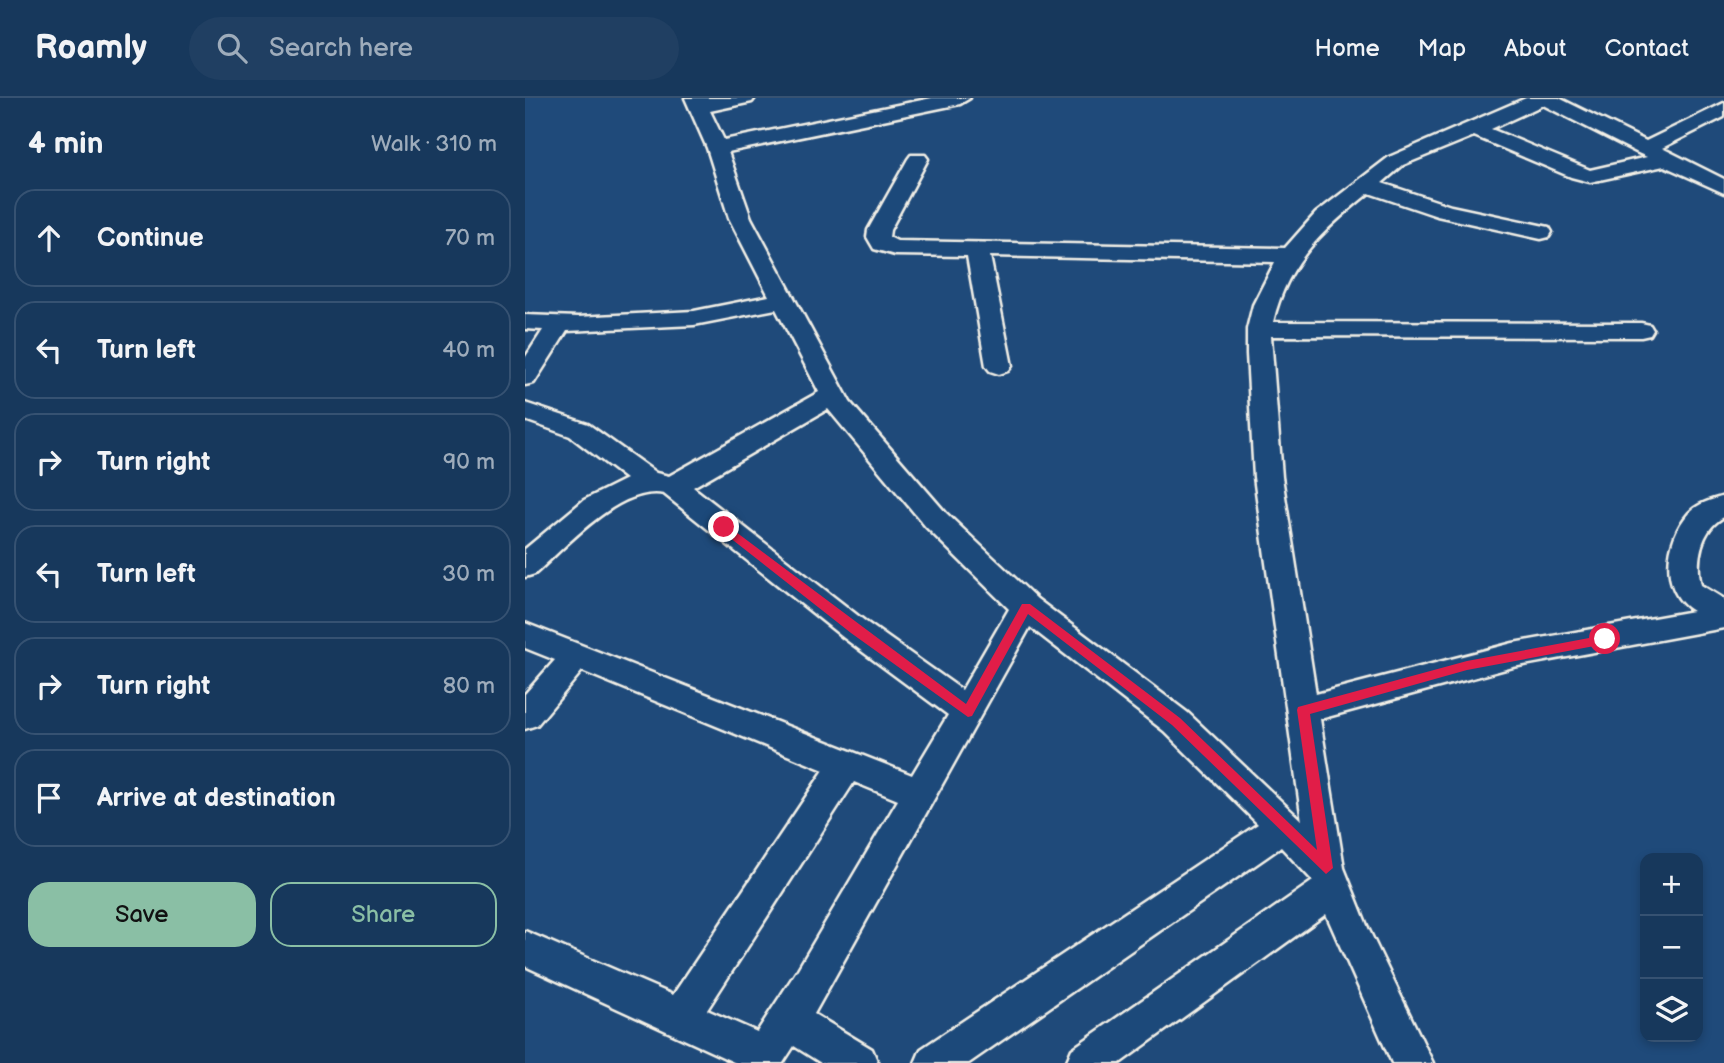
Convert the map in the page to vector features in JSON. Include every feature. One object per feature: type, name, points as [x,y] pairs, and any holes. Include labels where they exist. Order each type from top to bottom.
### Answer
[{"type":"street","points":[[744,98],[697,103],[717,148],[740,219],[839,406],[936,520],[1026,607],[1176,722],[1283,827],[1330,878]]},
{"type":"street","points":[[717,148],[960,98]]},
{"type":"street","points":[[1409,1061],[1330,878],[1268,477],[1259,328],[1270,294],[1280,270],[1324,218],[1396,161],[1474,130],[1543,98],[1724,187]]},
{"type":"street","points":[[1645,149],[1724,108]]},
{"type":"street","points":[[1474,130],[1590,176],[1666,159]]},
{"type":"street","points":[[918,159],[879,230],[878,237],[883,244],[895,248],[1291,255]]},
{"type":"street","points":[[1364,184],[1445,211],[1541,232]]},
{"type":"street","points":[[977,249],[999,366]]},
{"type":"street","points":[[525,322],[694,318],[783,300]]},
{"type":"street","points":[[525,376],[560,323]]},
{"type":"street","points":[[1259,328],[1641,330]]},
{"type":"street","points":[[525,566],[591,509],[616,494],[661,484],[834,395]]},
{"type":"street","points":[[525,411],[579,430],[661,484],[968,712]]},
{"type":"street","points":[[1724,506],[1702,517],[1695,526],[1683,577],[1688,589],[1699,601],[1724,615]]},
{"type":"street","points":[[525,948],[680,1018],[762,1060],[921,794],[1026,607]]},
{"type":"street","points":[[1303,710],[1501,658],[1724,615]]},
{"type":"street","points":[[525,635],[921,794]]},
{"type":"street","points":[[525,716],[577,656]]},
{"type":"street","points":[[680,1018],[847,764]]},
{"type":"street","points":[[935,1063],[1184,891],[1283,827]]},
{"type":"street","points":[[1086,1063],[1330,878]]},
{"type":"street","points":[[787,1020],[858,1063]]},
{"type":"route","points":[[724,527],[855,630],[968,712],[1026,607],[1176,722],[1326,868],[1303,710],[1467,665],[1605,639]]}]
